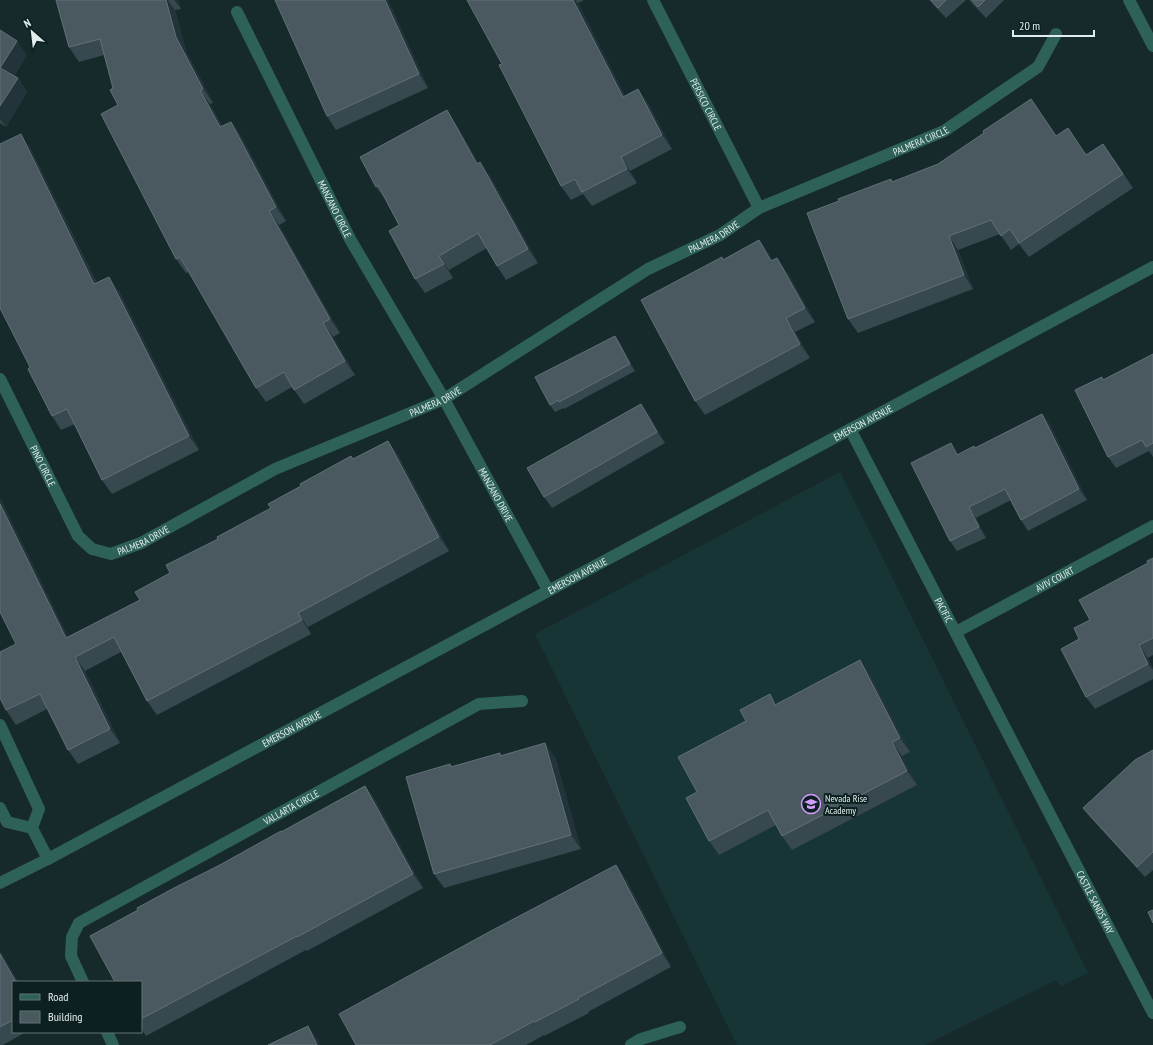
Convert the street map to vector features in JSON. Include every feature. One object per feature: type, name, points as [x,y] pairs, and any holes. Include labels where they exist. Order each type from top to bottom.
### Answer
[{"type":"street","name":"PERSICO CIRCLE","points":[[653,0],[758,208]]},
{"type":"street","points":[[1130,0],[1153,46]]},
{"type":"street","name":"MANZANO CIRCLE","points":[[236,12],[350,239],[444,399]]},
{"type":"street","name":"PALMERA CIRCLE","points":[[758,208],[944,131],[1038,67],[1056,34]]},
{"type":"street","name":"PALMERA DRIVE","points":[[92,549],[111,554],[141,543],[275,469],[444,399],[648,269],[720,235],[758,208]]},
{"type":"street","name":"EMERSON AVENUE","points":[[0,883],[48,859],[1153,267]]},
{"type":"street","name":"PINO CIRCLE","points":[[0,379],[78,536],[92,549]]},
{"type":"street","name":"MANZANO DRIVE","points":[[444,399],[548,590]]},
{"type":"street","name":"PACIFIC","points":[[850,428],[1038,791]]},
{"type":"street","name":"AVIV COURT","points":[[956,632],[1153,526]]},
{"type":"street","name":"VALLARTA CIRCLE","points":[[83,981],[71,956],[72,937],[79,923],[479,704],[522,701]]},
{"type":"street","points":[[0,725],[39,809],[32,828],[48,859]]},
{"type":"street","name":"CASTLE SANDS WAY","points":[[1038,791],[1153,1012]]},
{"type":"street","points":[[0,808],[7,822],[32,828]]},
{"type":"street","points":[[630,1045],[641,1039],[680,1027]]},
{"type":"street","points":[[107,1033],[113,1045]]},
{"type":"shaded area","name":"Nevada Rise Academy","points":[[840,472],[1088,973],[1061,986],[1056,980],[925,1045],[737,1045],[535,634]]},
{"type":"building","points":[[56,0],[166,0],[176,37],[203,89],[200,90],[220,127],[231,122],[276,207],[269,211],[330,319],[323,323],[345,361],[294,390],[284,372],[256,388],[180,257],[176,259],[101,114],[118,105],[110,90],[113,88],[100,39],[69,47]]},
{"type":"building","points":[[275,0],[385,0],[419,74],[327,116]]},
{"type":"building","points":[[467,0],[573,0],[623,97],[638,89],[662,135],[621,157],[627,169],[582,192],[575,179],[561,186],[499,65],[502,64]]},
{"type":"building","points":[[931,0],[946,0],[938,8]]},
{"type":"building","points":[[972,0],[985,0],[978,7]]},
{"type":"building","points":[[0,30],[17,41],[0,68]]},
{"type":"building","points":[[0,68],[18,78],[0,106]]},
{"type":"building","points":[[1031,99],[1056,136],[1068,128],[1086,155],[1103,144],[1123,174],[1019,243],[1010,229],[1001,236],[991,220],[949,236],[964,275],[848,319],[807,213],[839,201],[838,199],[891,179],[892,182],[938,164],[984,133],[983,131]]},
{"type":"building","points":[[447,110],[477,164],[480,162],[528,249],[497,266],[478,233],[439,256],[444,264],[415,279],[389,231],[399,225],[378,185],[376,187],[360,157]]},
{"type":"building","points":[[21,134],[94,284],[109,277],[189,436],[102,480],[67,409],[52,416],[28,369],[30,367],[0,308],[0,144]]},
{"type":"building","points":[[759,240],[771,261],[777,258],[805,308],[786,318],[800,344],[695,401],[641,300],[722,257],[723,260]]},
{"type":"building","points":[[615,336],[630,364],[559,402],[558,400],[550,405],[535,377]]},
{"type":"building","points":[[1153,354],[1153,443],[1146,447],[1142,440],[1108,457],[1075,390],[1102,377],[1103,380]]},
{"type":"building","points":[[641,404],[657,432],[544,497],[527,468]]},
{"type":"building","points":[[1042,414],[1079,489],[1021,520],[1005,489],[969,507],[979,527],[950,541],[911,463],[951,443],[957,455],[974,446],[975,448]]},
{"type":"building","points":[[388,441],[439,537],[298,613],[302,620],[147,701],[114,637],[75,657],[110,729],[68,750],[40,694],[6,710],[0,698],[0,652],[16,644],[0,612],[0,504],[66,638],[140,600],[135,592],[170,573],[166,565],[218,539],[217,537],[271,508],[268,504],[301,486],[300,484],[351,456],[353,459]]},
{"type":"building","points":[[1153,558],[1153,638],[1139,645],[1148,664],[1086,697],[1061,649],[1079,639],[1074,628],[1090,620],[1079,600],[1148,563],[1147,561]]},
{"type":"building","points":[[860,660],[900,738],[892,742],[907,771],[782,836],[768,810],[709,841],[686,798],[697,792],[678,757],[746,721],[740,710],[770,694],[775,705]]},
{"type":"building","points":[[545,743],[571,835],[434,874],[406,777],[450,764],[451,767],[500,753],[500,756]]},
{"type":"building","points":[[1153,750],[1153,852],[1137,867],[1083,808],[1135,760]]},
{"type":"building","points":[[365,786],[413,874],[142,1018],[142,981],[114,981],[90,936],[138,910],[137,908]]},
{"type":"building","points":[[616,865],[662,953],[578,998],[579,999],[490,1045],[356,1045],[339,1014]]},
{"type":"building","points":[[1153,910],[1153,923],[1148,912]]},
{"type":"building","points":[[0,954],[15,981],[12,981],[12,1021],[0,1027]]},
{"type":"building","points":[[308,1026],[317,1045],[268,1045]]},
{"type":"place","name":"Nevada Rise Academy","points":[[811,804]]}]
